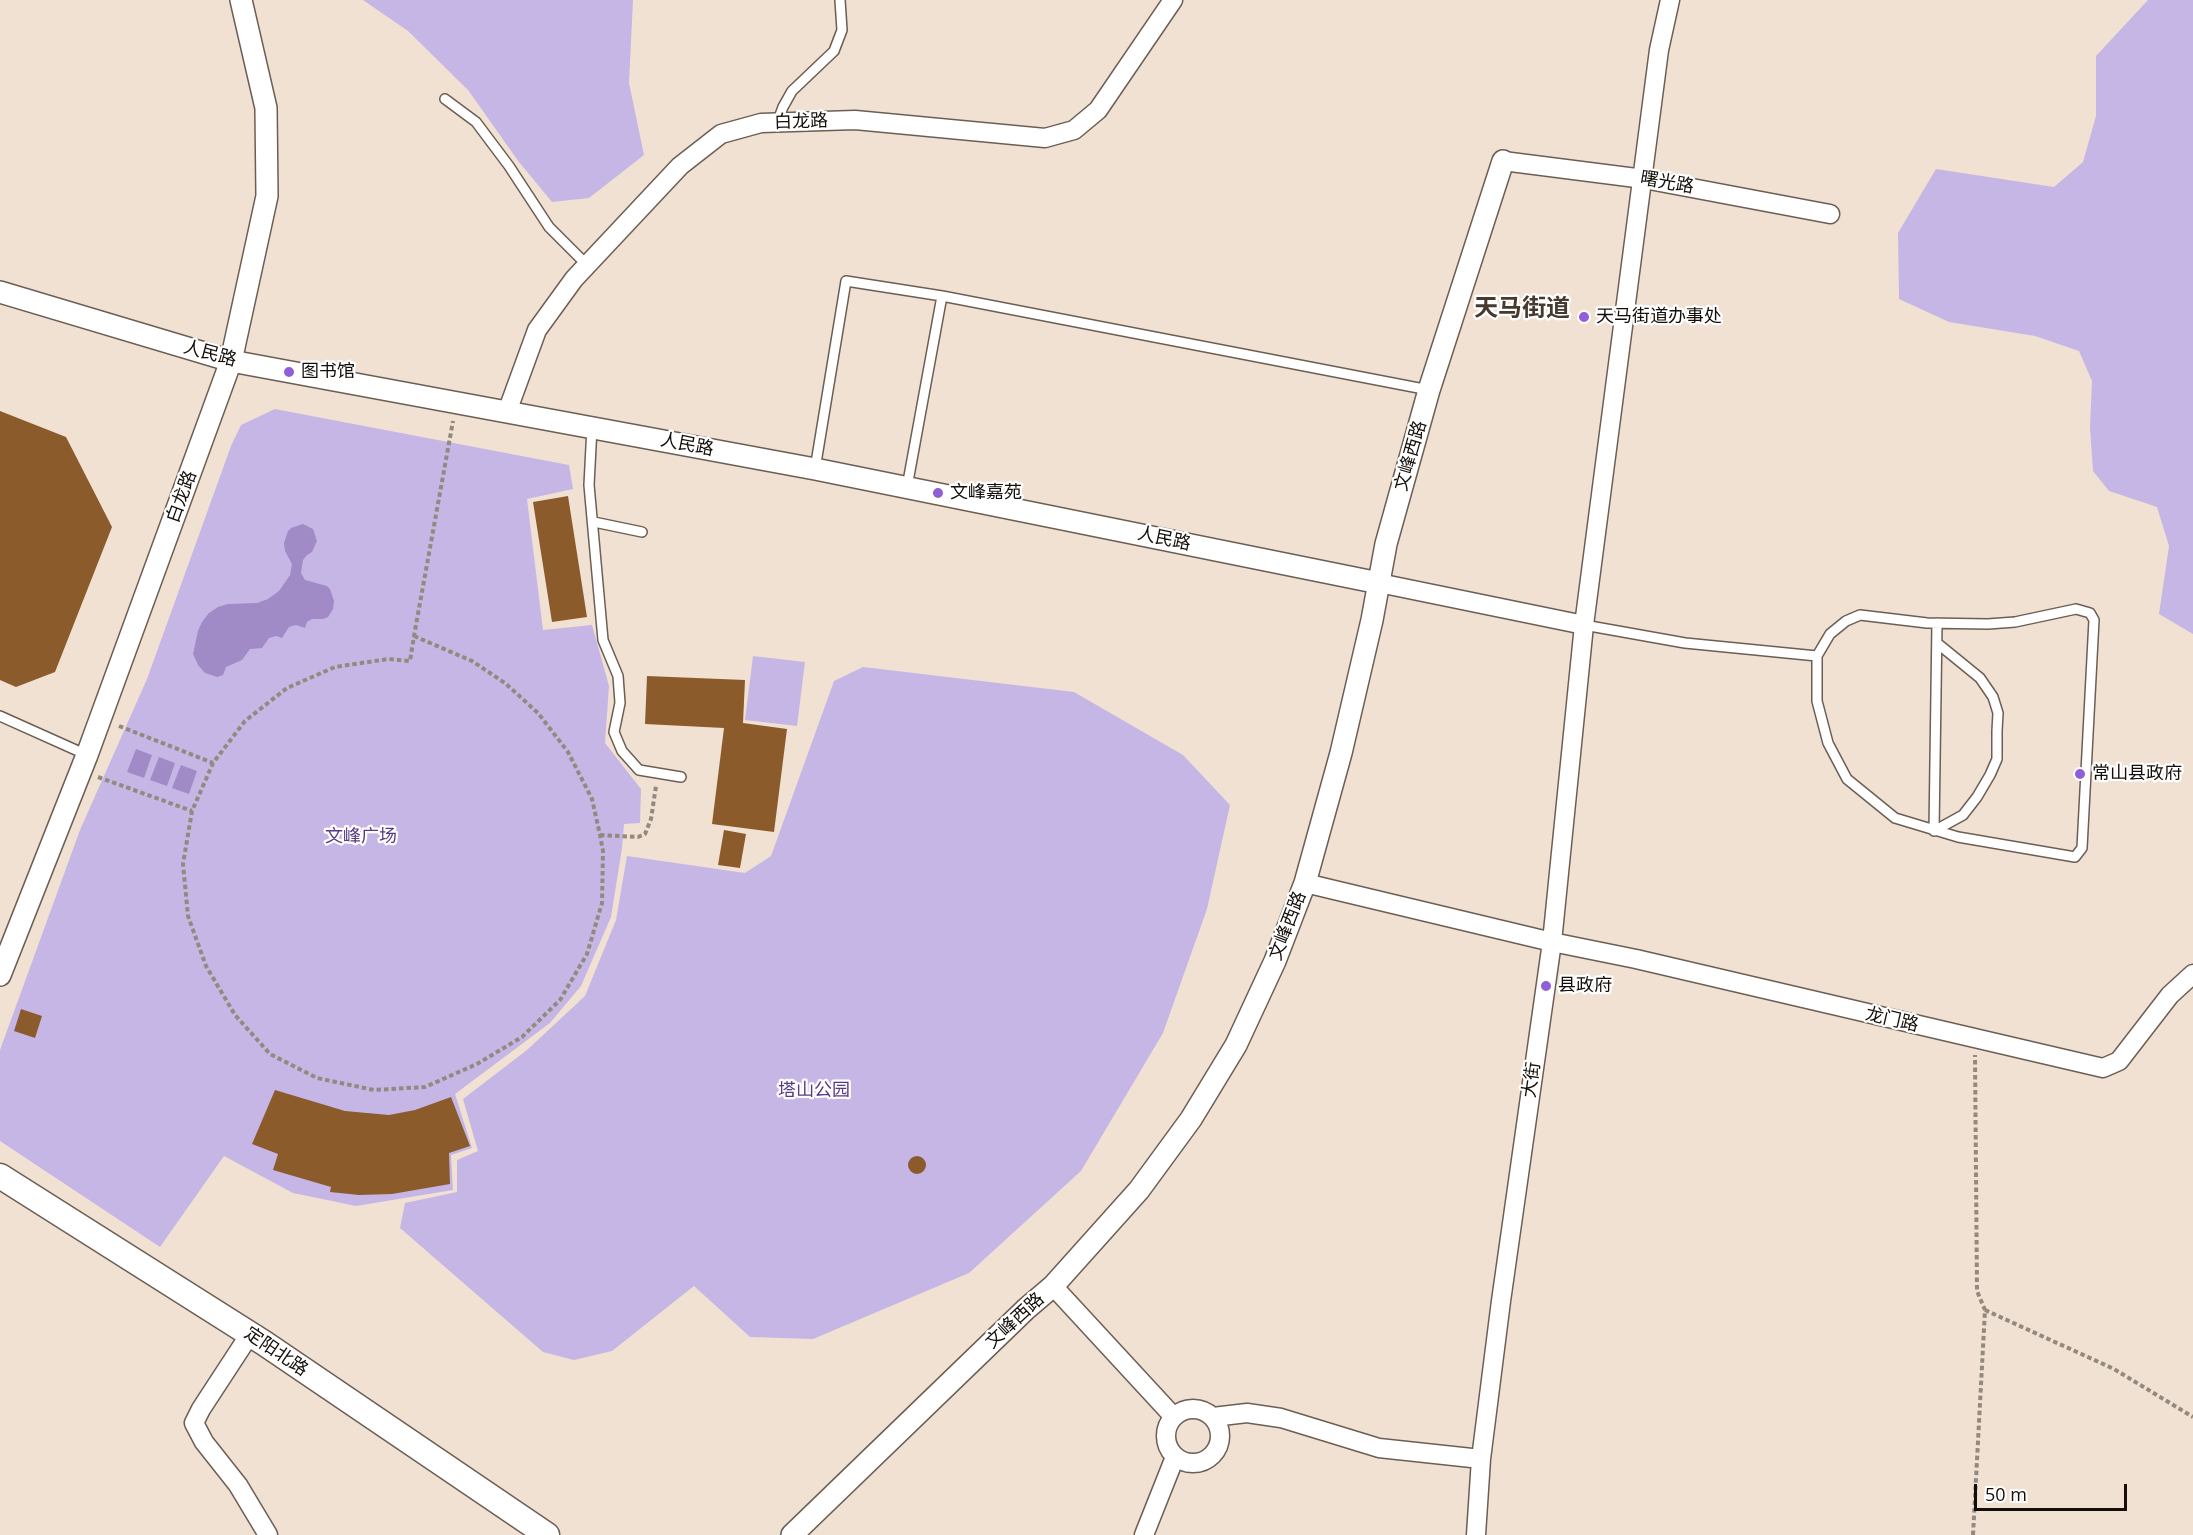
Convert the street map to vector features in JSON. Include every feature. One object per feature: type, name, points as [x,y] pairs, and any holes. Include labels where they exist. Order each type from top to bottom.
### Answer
[{"type":"main road","name":"定阳北路","points":[[0,1176],[250,1334],[547,1535]]},
{"type":"street","name":"白龙路","points":[[0,975],[100,718],[231,361],[267,196],[266,108],[241,0]]},
{"type":"street","name":"白龙路","points":[[507,412],[537,330],[574,279],[681,166],[721,134],[761,123],[855,120],[1045,138],[1074,130],[1098,110],[1173,0]]},
{"type":"street","name":"大街","points":[[1476,1535],[1482,1460],[1501,1301],[1552,942],[1584,625],[1659,50],[1670,0]]},
{"type":"street","name":"曙光路","points":[[1503,161],[1644,178],[1830,214]]},
{"type":"street","name":"文峰西路","points":[[792,1535],[1026,1310],[1053,1287],[1139,1190],[1196,1110],[1236,1045],[1275,961],[1305,883],[1341,753],[1386,544],[1429,390],[1503,161]]},
{"type":"street","name":"人民路","points":[[0,292],[231,361],[815,469],[1379,583]]},
{"type":"street","points":[[1379,583],[1584,625]]},
{"type":"street","name":"龙门路","points":[[1305,883],[2103,1068],[2119,1061],[2170,995],[2193,974]]},
{"type":"street","points":[[1053,1287],[1173,1416]]},
{"type":"street","points":[[250,1334],[194,1423],[204,1442],[238,1485],[268,1535]]},
{"type":"street","points":[[1189,1408],[1206,1412],[1213,1417],[1220,1434],[1219,1443],[1209,1458],[1192,1463],[1175,1457],[1166,1442],[1168,1424],[1173,1416],[1189,1408]]},
{"type":"street","points":[[1213,1417],[1247,1413],[1281,1418],[1379,1448],[1482,1460]]},
{"type":"street","points":[[1144,1535],[1175,1457]]},
{"type":"lane","points":[[777,123],[792,91],[834,51],[842,30],[840,0]]},
{"type":"lane","points":[[445,99],[476,122],[510,166],[549,227],[587,266]]},
{"type":"lane","points":[[815,469],[846,281],[942,296],[1429,390]]},
{"type":"lane","points":[[907,487],[942,296]]},
{"type":"lane","points":[[592,427],[589,485],[603,640],[618,676],[620,703],[614,732],[622,751],[639,770],[681,777]]},
{"type":"lane","points":[[594,522],[642,531]]},
{"type":"lane","points":[[2076,609],[2090,613],[2094,620],[2082,848],[2074,857],[1958,837],[1895,818],[1847,779],[1828,743],[1817,702],[1817,656],[1822,645],[1830,634],[1846,621],[1860,615],[1937,623],[2015,622],[2076,609]]},
{"type":"lane","points":[[1934,831],[1937,623]]},
{"type":"lane","points":[[1584,625],[1685,643],[1817,656]]},
{"type":"lane","points":[[1934,831],[1963,815],[1990,775],[1996,759],[1998,713],[1993,697],[1980,678],[1937,643]]},
{"type":"lane","points":[[0,716],[83,763]]},
{"type":"path","points":[[414,636],[472,661],[505,683],[538,713],[568,752],[592,799],[603,850],[602,903],[587,954],[560,1000],[522,1037],[477,1064],[425,1087],[374,1090],[317,1078],[270,1054],[235,1015],[206,966],[188,916],[183,864],[192,811],[213,763],[245,721],[287,688],[335,667],[388,659],[410,661],[414,636],[456,402]]},
{"type":"path","points":[[100,718],[213,763]]},
{"type":"path","points":[[83,763],[192,811]]},
{"type":"path","points":[[600,835],[638,837],[645,834],[651,819],[657,773]]},
{"type":"path","points":[[1973,1535],[1985,1310],[1977,1291],[1975,1039]]},
{"type":"path","points":[[1985,1310],[2114,1369],[2193,1417]]},
{"type":"green space","points":[[363,0],[633,0],[629,83],[644,155],[589,198],[552,202],[519,162],[468,90],[408,31]]},
{"type":"green space","points":[[2148,0],[2193,0],[2193,634],[2159,614],[2169,546],[2157,507],[2109,491],[2093,471],[2090,427],[2092,381],[2079,351],[2035,336],[1949,322],[1899,299],[1898,233],[1936,169],[2054,187],[2083,162],[2096,116],[2096,56]]},
{"type":"green space","name":"文峰广场","points":[[275,409],[569,465],[573,489],[527,499],[543,630],[592,625],[609,686],[605,743],[641,789],[640,823],[624,824],[611,917],[581,986],[550,1023],[455,1094],[472,1148],[451,1155],[453,1190],[356,1206],[293,1193],[224,1156],[160,1247],[0,1141],[0,1050],[80,830],[147,679],[231,446],[241,425]]},
{"type":"green space","points":[[753,656],[805,662],[797,726],[745,720]]},
{"type":"green space","name":"塔山公园","points":[[863,667],[1074,692],[1183,755],[1230,805],[1207,909],[1163,1033],[1081,1171],[969,1273],[813,1339],[750,1337],[694,1286],[612,1351],[574,1360],[543,1352],[400,1228],[405,1203],[457,1192],[457,1160],[478,1151],[463,1099],[527,1050],[585,996],[616,920],[627,856],[745,873],[771,856],[834,681]]},
{"type":"shaded area","points":[[303,524],[313,529],[317,541],[312,552],[303,560],[301,573],[305,580],[327,586],[330,589],[334,601],[333,609],[328,617],[312,619],[307,622],[305,628],[296,625],[289,627],[282,638],[276,636],[269,638],[262,648],[250,649],[242,660],[226,667],[223,675],[217,677],[205,673],[193,654],[202,622],[218,607],[228,604],[257,603],[279,591],[290,575],[292,564],[285,551],[284,543],[288,531]]},
{"type":"shaded area","points":[[136,749],[152,755],[144,778],[127,772]]},
{"type":"shaded area","points":[[159,757],[175,763],[167,786],[150,780]]},
{"type":"shaded area","points":[[181,765],[197,771],[189,794],[172,788]]},
{"type":"building","points":[[0,411],[66,437],[112,527],[55,672],[16,687],[0,680]]},
{"type":"building","points":[[568,496],[587,617],[552,622],[533,502]]},
{"type":"building","points":[[647,676],[745,680],[743,723],[787,729],[774,832],[712,824],[724,728],[645,724]]},
{"type":"building","points":[[724,830],[746,834],[740,868],[718,865]]},
{"type":"building","points":[[21,1009],[42,1016],[35,1038],[14,1031]]},
{"type":"building","points":[[275,1090],[345,1111],[389,1115],[415,1110],[451,1097],[470,1146],[449,1153],[450,1184],[392,1194],[359,1195],[330,1192],[331,1187],[273,1170],[278,1154],[252,1144]]},
{"type":"building","points":[[917,1156],[925,1161],[926,1165],[921,1173],[917,1174],[909,1169],[908,1165],[913,1157]]},
{"type":"place","name":"天马街道办事处","points":[[1584,317]]},
{"type":"place","name":"图书馆","points":[[289,372]]},
{"type":"place","name":"文峰嘉苑","points":[[938,493]]},
{"type":"place","name":"常山县政府","points":[[2080,774]]},
{"type":"place","name":"县政府","points":[[1546,986]]},
{"type":"district","name":"天马街道","points":[[1522,309]]}]
